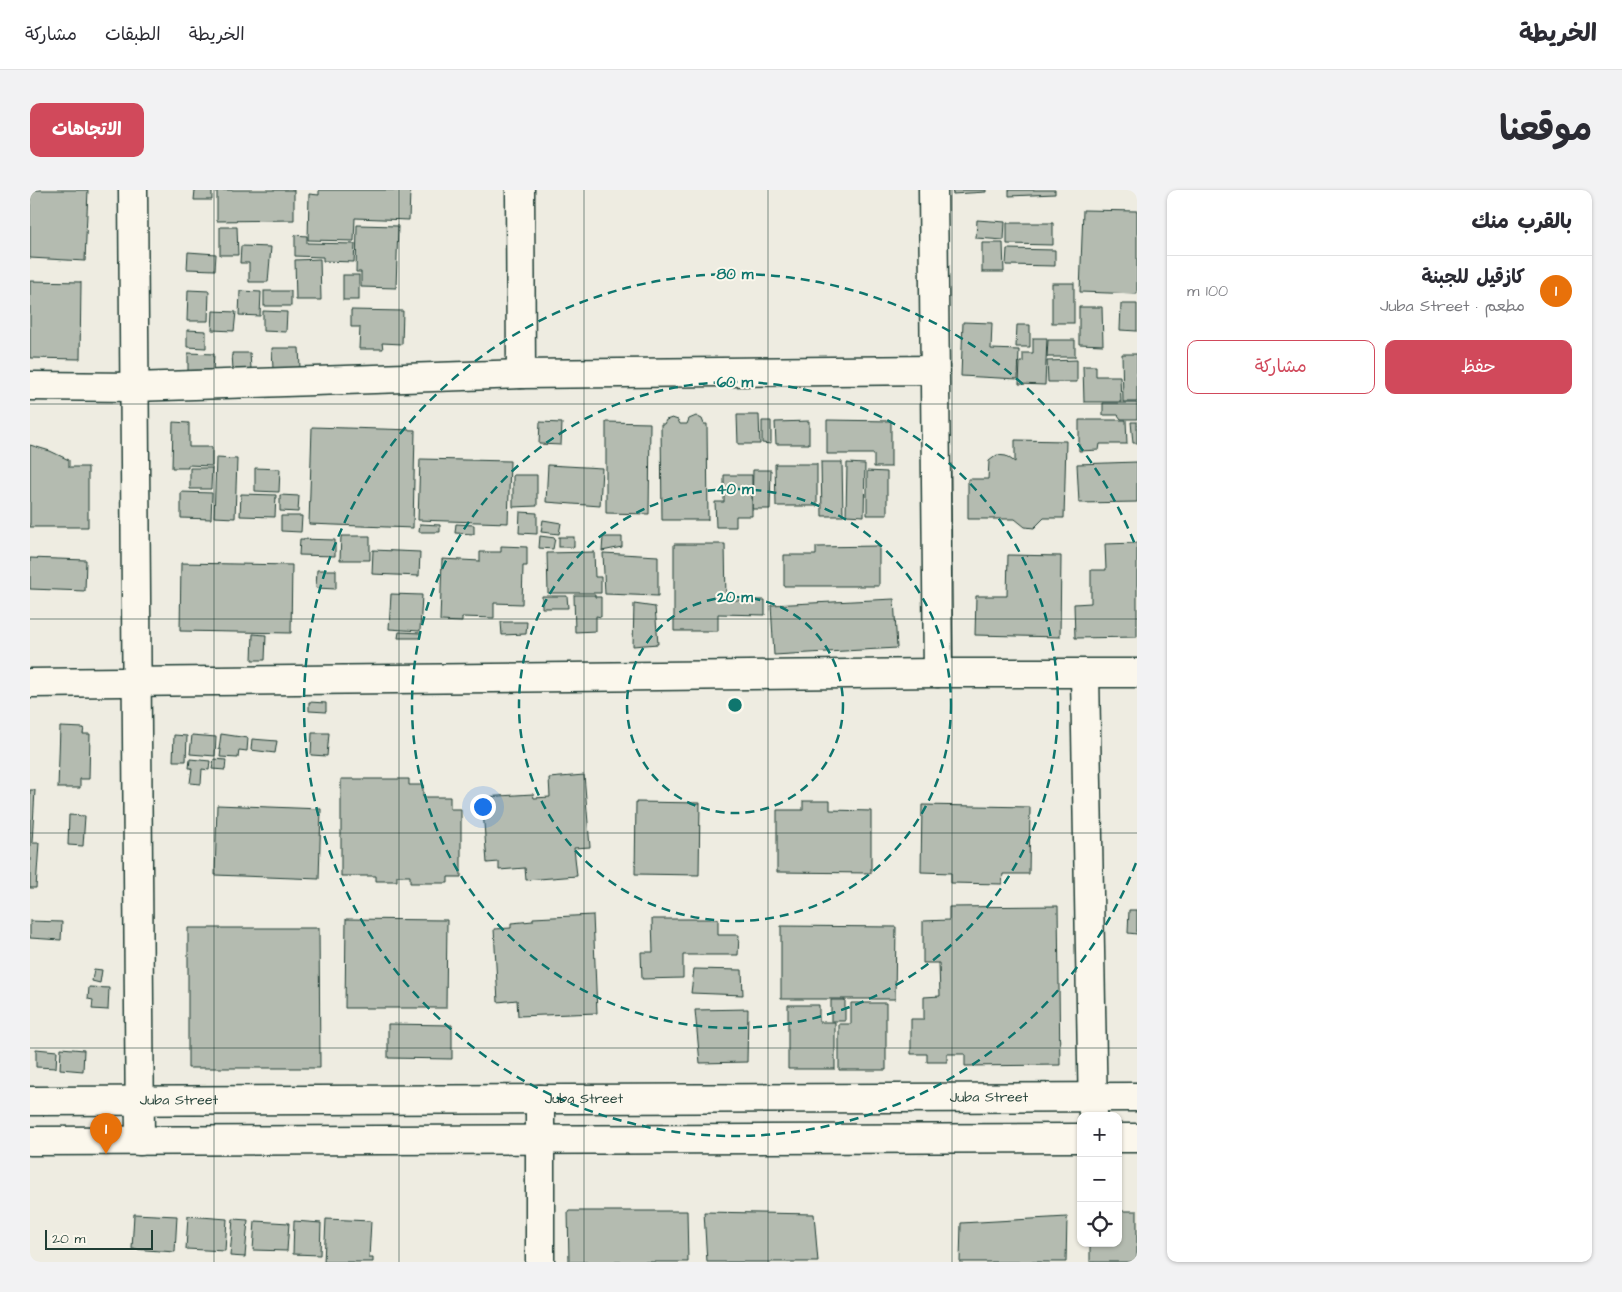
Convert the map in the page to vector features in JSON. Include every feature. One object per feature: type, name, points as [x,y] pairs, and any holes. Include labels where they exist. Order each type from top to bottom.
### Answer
[{"type":"street","points":[[133,190],[140,1140]]},
{"type":"street","points":[[520,190],[521,374]]},
{"type":"street","points":[[933,190],[938,673]]},
{"type":"street","points":[[30,386],[134,387],[521,374],[934,370]]},
{"type":"street","points":[[30,683],[938,673],[1137,673]]},
{"type":"street","points":[[1085,674],[1094,1106]]},
{"type":"street","name":"Juba Street","points":[[30,1101],[540,1099],[1094,1106],[1137,1097]]},
{"type":"street","points":[[540,1099],[540,1262]]},
{"type":"street","points":[[30,1141],[1077,1138]]},
{"type":"street","points":[[1122,1138],[1137,1138]]},
{"type":"building","points":[[30,190],[88,190],[85,261],[30,258]]},
{"type":"building","points":[[195,190],[212,190],[212,200],[194,200]]},
{"type":"building","points":[[217,190],[294,190],[294,220],[217,221]]},
{"type":"building","points":[[319,190],[410,190],[409,220],[355,218],[354,241],[308,240],[309,194],[319,195]]},
{"type":"building","points":[[952,190],[986,190],[986,192],[953,194]]},
{"type":"building","points":[[1009,190],[1055,190],[1055,194],[1009,196]]},
{"type":"building","points":[[1083,210],[1137,211],[1137,294],[1080,292]]},
{"type":"building","points":[[977,220],[1005,222],[1004,240],[976,238]]},
{"type":"building","points":[[1007,223],[1053,223],[1053,245],[1007,244]]},
{"type":"building","points":[[357,225],[398,226],[396,288],[361,287],[361,272],[356,272]]},
{"type":"building","points":[[220,227],[237,227],[238,255],[220,255]]},
{"type":"building","points":[[295,235],[307,236],[307,243],[355,244],[354,262],[323,261],[323,257],[295,256]]},
{"type":"building","points":[[982,243],[1003,243],[1004,272],[982,272]]},
{"type":"building","points":[[241,246],[271,247],[268,282],[249,282],[249,263],[240,263]]},
{"type":"building","points":[[1007,249],[1055,250],[1055,266],[1006,265]]},
{"type":"building","points":[[188,252],[216,254],[215,270],[187,269]]},
{"type":"building","points":[[320,259],[321,300],[296,300],[295,260]]},
{"type":"building","points":[[343,275],[359,275],[359,300],[343,300]]},
{"type":"building","points":[[30,281],[81,282],[80,359],[30,358]]},
{"type":"building","points":[[1052,283],[1074,283],[1074,323],[1052,323]]},
{"type":"building","points":[[188,290],[209,291],[208,321],[187,321]]},
{"type":"building","points":[[240,291],[261,292],[260,316],[239,315]]},
{"type":"building","points":[[264,291],[291,291],[291,306],[264,306]]},
{"type":"building","points":[[1121,304],[1137,304],[1137,331],[1120,330]]},
{"type":"building","points":[[1079,307],[1102,307],[1103,345],[1079,344]]},
{"type":"building","points":[[351,310],[403,311],[402,344],[382,343],[383,349],[359,349],[360,327],[351,327]]},
{"type":"building","points":[[213,311],[236,312],[234,331],[212,330]]},
{"type":"building","points":[[263,311],[287,312],[286,332],[263,331]]},
{"type":"building","points":[[963,322],[992,323],[991,349],[1019,350],[1018,379],[961,376]]},
{"type":"building","points":[[1017,325],[1030,325],[1030,347],[1016,347]]},
{"type":"building","points":[[187,330],[206,331],[206,348],[187,347]]},
{"type":"building","points":[[1033,338],[1047,338],[1045,385],[1019,384],[1020,362],[1023,362],[1023,353],[1033,353]]},
{"type":"building","points":[[1048,340],[1075,340],[1075,357],[1047,357]]},
{"type":"building","points":[[272,348],[299,348],[300,368],[273,369]]},
{"type":"building","points":[[188,353],[214,354],[213,373],[188,372]]},
{"type":"building","points":[[232,353],[250,353],[251,369],[233,370]]},
{"type":"building","points":[[1122,354],[1137,354],[1137,402],[1123,402]]},
{"type":"building","points":[[1077,360],[1077,382],[1048,382],[1047,361]]},
{"type":"building","points":[[1083,366],[1096,366],[1096,376],[1120,376],[1121,402],[1084,402]]},
{"type":"building","points":[[1103,403],[1137,403],[1137,419],[1121,419],[1118,415],[1103,415]]},
{"type":"building","points":[[737,415],[759,415],[760,444],[738,444]]},
{"type":"building","points":[[696,416],[702,419],[704,424],[707,424],[708,520],[662,520],[661,424],[672,418],[678,420],[680,424],[687,424],[689,419]]},
{"type":"building","points":[[827,420],[891,421],[891,467],[874,467],[874,454],[827,454]]},
{"type":"building","points":[[1079,420],[1126,420],[1127,444],[1100,444],[1099,450],[1079,451]]},
{"type":"building","points":[[762,421],[771,421],[771,444],[762,443]]},
{"type":"building","points":[[809,421],[809,444],[776,444],[775,422]]},
{"type":"building","points":[[173,422],[189,423],[189,447],[212,447],[212,466],[188,465],[188,468],[172,468]]},
{"type":"building","points":[[540,422],[562,423],[561,445],[539,444]]},
{"type":"building","points":[[606,422],[650,423],[649,514],[606,513]]},
{"type":"building","points":[[1131,422],[1137,422],[1137,443],[1133,443]]},
{"type":"building","points":[[312,427],[415,430],[413,528],[309,524]]},
{"type":"building","points":[[1015,440],[1066,441],[1064,518],[1044,518],[1034,528],[1025,527],[1015,519],[968,519],[968,479],[988,479],[989,461],[997,455],[1006,456],[1015,462]]},
{"type":"building","points":[[30,445],[50,451],[69,460],[69,467],[88,467],[88,527],[30,527]]},
{"type":"building","points":[[216,458],[237,459],[235,518],[214,517]]},
{"type":"building","points":[[420,459],[510,461],[508,523],[418,520]]},
{"type":"building","points":[[821,462],[842,462],[843,516],[822,516]]},
{"type":"building","points":[[1137,462],[1137,502],[1079,503],[1077,464]]},
{"type":"building","points":[[847,463],[865,464],[864,516],[846,515]]},
{"type":"building","points":[[775,464],[817,464],[817,506],[776,506]]},
{"type":"building","points":[[548,465],[602,468],[600,506],[546,502]]},
{"type":"building","points":[[190,468],[212,468],[211,489],[190,489]]},
{"type":"building","points":[[255,468],[280,469],[279,492],[255,491]]},
{"type":"building","points":[[753,470],[771,470],[770,509],[752,509]]},
{"type":"building","points":[[867,471],[887,472],[887,515],[867,515]]},
{"type":"building","points":[[513,475],[537,475],[537,506],[513,507]]},
{"type":"building","points":[[724,475],[752,475],[752,516],[736,516],[736,527],[716,527],[715,502],[724,502]]},
{"type":"building","points":[[181,492],[212,493],[211,519],[181,518]]},
{"type":"building","points":[[241,494],[276,495],[275,517],[240,516]]},
{"type":"building","points":[[280,495],[299,496],[298,512],[280,511]]},
{"type":"building","points":[[520,512],[537,513],[537,534],[519,533]]},
{"type":"building","points":[[281,516],[302,516],[301,532],[281,531]]},
{"type":"building","points":[[543,520],[561,523],[559,534],[541,532]]},
{"type":"building","points":[[420,524],[440,525],[440,532],[419,532]]},
{"type":"building","points":[[456,524],[474,525],[474,534],[455,533]]},
{"type":"building","points":[[341,536],[370,536],[370,560],[340,560]]},
{"type":"building","points":[[540,536],[555,538],[553,549],[539,548]]},
{"type":"building","points":[[559,537],[574,537],[574,547],[559,547]]},
{"type":"building","points":[[603,537],[622,537],[622,547],[602,551]]},
{"type":"building","points":[[300,539],[335,540],[335,556],[299,555]]},
{"type":"building","points":[[1137,543],[1137,637],[1075,638],[1074,604],[1091,603],[1091,570],[1106,570],[1105,544]]},
{"type":"building","points":[[674,544],[725,544],[726,600],[765,600],[765,615],[718,614],[718,631],[674,631]]},
{"type":"building","points":[[501,546],[527,547],[527,566],[523,566],[522,604],[494,603],[494,618],[462,617],[462,622],[440,621],[442,559],[480,561],[480,552],[501,552]]},
{"type":"building","points":[[879,546],[879,586],[784,586],[784,555],[816,555],[816,547]]},
{"type":"building","points":[[373,550],[420,552],[419,576],[372,574]]},
{"type":"building","points":[[594,552],[595,577],[601,577],[601,593],[548,593],[547,553]]},
{"type":"building","points":[[603,553],[658,556],[658,596],[605,594]]},
{"type":"building","points":[[1008,555],[1061,556],[1060,637],[975,635],[976,596],[1007,596]]},
{"type":"building","points":[[30,558],[86,560],[85,591],[30,589]]},
{"type":"building","points":[[181,563],[292,565],[291,633],[180,631]]},
{"type":"building","points":[[317,570],[336,570],[336,589],[316,588]]},
{"type":"building","points":[[391,594],[422,595],[420,631],[389,629]]},
{"type":"building","points":[[574,595],[595,595],[595,597],[601,597],[601,617],[596,616],[596,631],[575,632]]},
{"type":"building","points":[[542,596],[567,596],[568,608],[542,608]]},
{"type":"building","points":[[894,599],[897,648],[774,655],[771,605]]},
{"type":"building","points":[[634,604],[655,607],[658,644],[633,646]]},
{"type":"building","points":[[501,622],[527,622],[526,634],[502,635]]},
{"type":"building","points":[[399,632],[421,633],[420,638],[398,638]]},
{"type":"building","points":[[253,634],[266,635],[265,660],[252,660]]},
{"type":"building","points":[[309,702],[326,703],[326,712],[309,711]]},
{"type":"building","points":[[60,727],[84,728],[83,734],[90,734],[89,779],[80,779],[80,788],[58,788]]},
{"type":"building","points":[[312,733],[329,733],[327,756],[311,755]]},
{"type":"building","points":[[221,734],[248,738],[247,751],[239,750],[238,758],[220,757]]},
{"type":"building","points":[[174,735],[187,736],[186,761],[173,761]]},
{"type":"building","points":[[192,735],[216,737],[215,756],[190,754]]},
{"type":"building","points":[[252,739],[277,741],[275,753],[251,750]]},
{"type":"building","points":[[190,759],[210,761],[209,770],[202,769],[201,784],[190,783],[192,768],[189,768]]},
{"type":"building","points":[[214,759],[226,760],[225,770],[212,769]]},
{"type":"building","points":[[584,775],[590,847],[574,848],[577,876],[526,880],[525,868],[499,870],[499,862],[487,863],[482,797],[533,794],[534,798],[550,797],[549,778]]},
{"type":"building","points":[[341,779],[409,779],[409,785],[423,785],[423,797],[450,797],[450,809],[461,809],[461,877],[448,877],[448,883],[410,883],[410,876],[397,876],[397,881],[376,881],[376,876],[341,876]]},
{"type":"building","points":[[30,790],[35,790],[32,843],[39,843],[36,888],[30,888]]},
{"type":"building","points":[[803,801],[830,801],[830,810],[871,811],[871,873],[777,872],[777,810],[803,810]]},
{"type":"building","points":[[636,802],[700,803],[699,875],[635,874]]},
{"type":"building","points":[[217,805],[321,809],[319,879],[215,875]]},
{"type":"building","points":[[922,805],[1030,807],[1029,874],[1003,874],[1002,884],[951,883],[951,873],[921,872]]},
{"type":"building","points":[[69,815],[85,816],[83,846],[68,845]]},
{"type":"building","points":[[1058,906],[1060,1065],[965,1066],[965,1054],[947,1054],[947,1062],[927,1062],[927,1054],[911,1054],[911,1019],[924,1019],[924,997],[940,996],[939,963],[923,963],[923,921],[949,920],[949,907]]},
{"type":"building","points":[[1129,910],[1137,910],[1137,934],[1128,933]]},
{"type":"building","points":[[593,915],[597,1013],[518,1016],[517,1000],[498,1002],[494,929],[511,928],[511,923],[533,921],[533,918]]},
{"type":"building","points":[[346,919],[447,920],[446,1008],[345,1008]]},
{"type":"building","points":[[652,919],[718,919],[718,935],[739,935],[738,955],[683,955],[683,978],[642,979],[641,952],[653,952]]},
{"type":"building","points":[[30,921],[62,922],[61,940],[30,938]]},
{"type":"building","points":[[781,926],[896,927],[895,999],[781,999]]},
{"type":"building","points":[[188,928],[319,928],[320,1068],[188,1068]]},
{"type":"building","points":[[94,969],[102,970],[100,983],[92,981]]},
{"type":"building","points":[[694,969],[742,970],[743,995],[691,993]]},
{"type":"building","points":[[89,987],[109,988],[108,1010],[92,1009],[93,1000],[88,999]]},
{"type":"building","points":[[831,1000],[845,1000],[845,1021],[831,1021]]},
{"type":"building","points":[[851,1003],[886,1003],[886,1070],[839,1070],[839,1024],[851,1024]]},
{"type":"building","points":[[788,1005],[819,1005],[819,1022],[835,1022],[835,1069],[788,1069]]},
{"type":"building","points":[[748,1009],[747,1062],[700,1063],[695,1010]]},
{"type":"building","points":[[388,1024],[452,1025],[452,1059],[388,1058]]},
{"type":"building","points":[[61,1048],[84,1050],[83,1071],[60,1069]]},
{"type":"building","points":[[36,1049],[57,1051],[56,1068],[36,1067]]},
{"type":"building","points":[[568,1211],[687,1211],[688,1262],[569,1262]]},
{"type":"building","points":[[1122,1211],[1137,1211],[1137,1262],[1090,1262],[1090,1247],[1122,1247]]},
{"type":"building","points":[[704,1212],[814,1214],[818,1262],[707,1262]]},
{"type":"building","points":[[134,1214],[177,1216],[175,1252],[132,1249]]},
{"type":"building","points":[[188,1216],[227,1219],[225,1251],[186,1249]]},
{"type":"building","points":[[1067,1217],[1066,1262],[960,1262],[961,1223]]},
{"type":"building","points":[[233,1219],[248,1220],[245,1257],[230,1256]]},
{"type":"building","points":[[326,1219],[371,1221],[369,1258],[373,1258],[373,1262],[324,1262]]},
{"type":"building","points":[[255,1221],[289,1223],[287,1251],[253,1250]]},
{"type":"building","points":[[294,1221],[321,1223],[320,1255],[293,1254]]},
{"type":"place","name":"كازقيل للجبنة","points":[[106,1154]]}]
